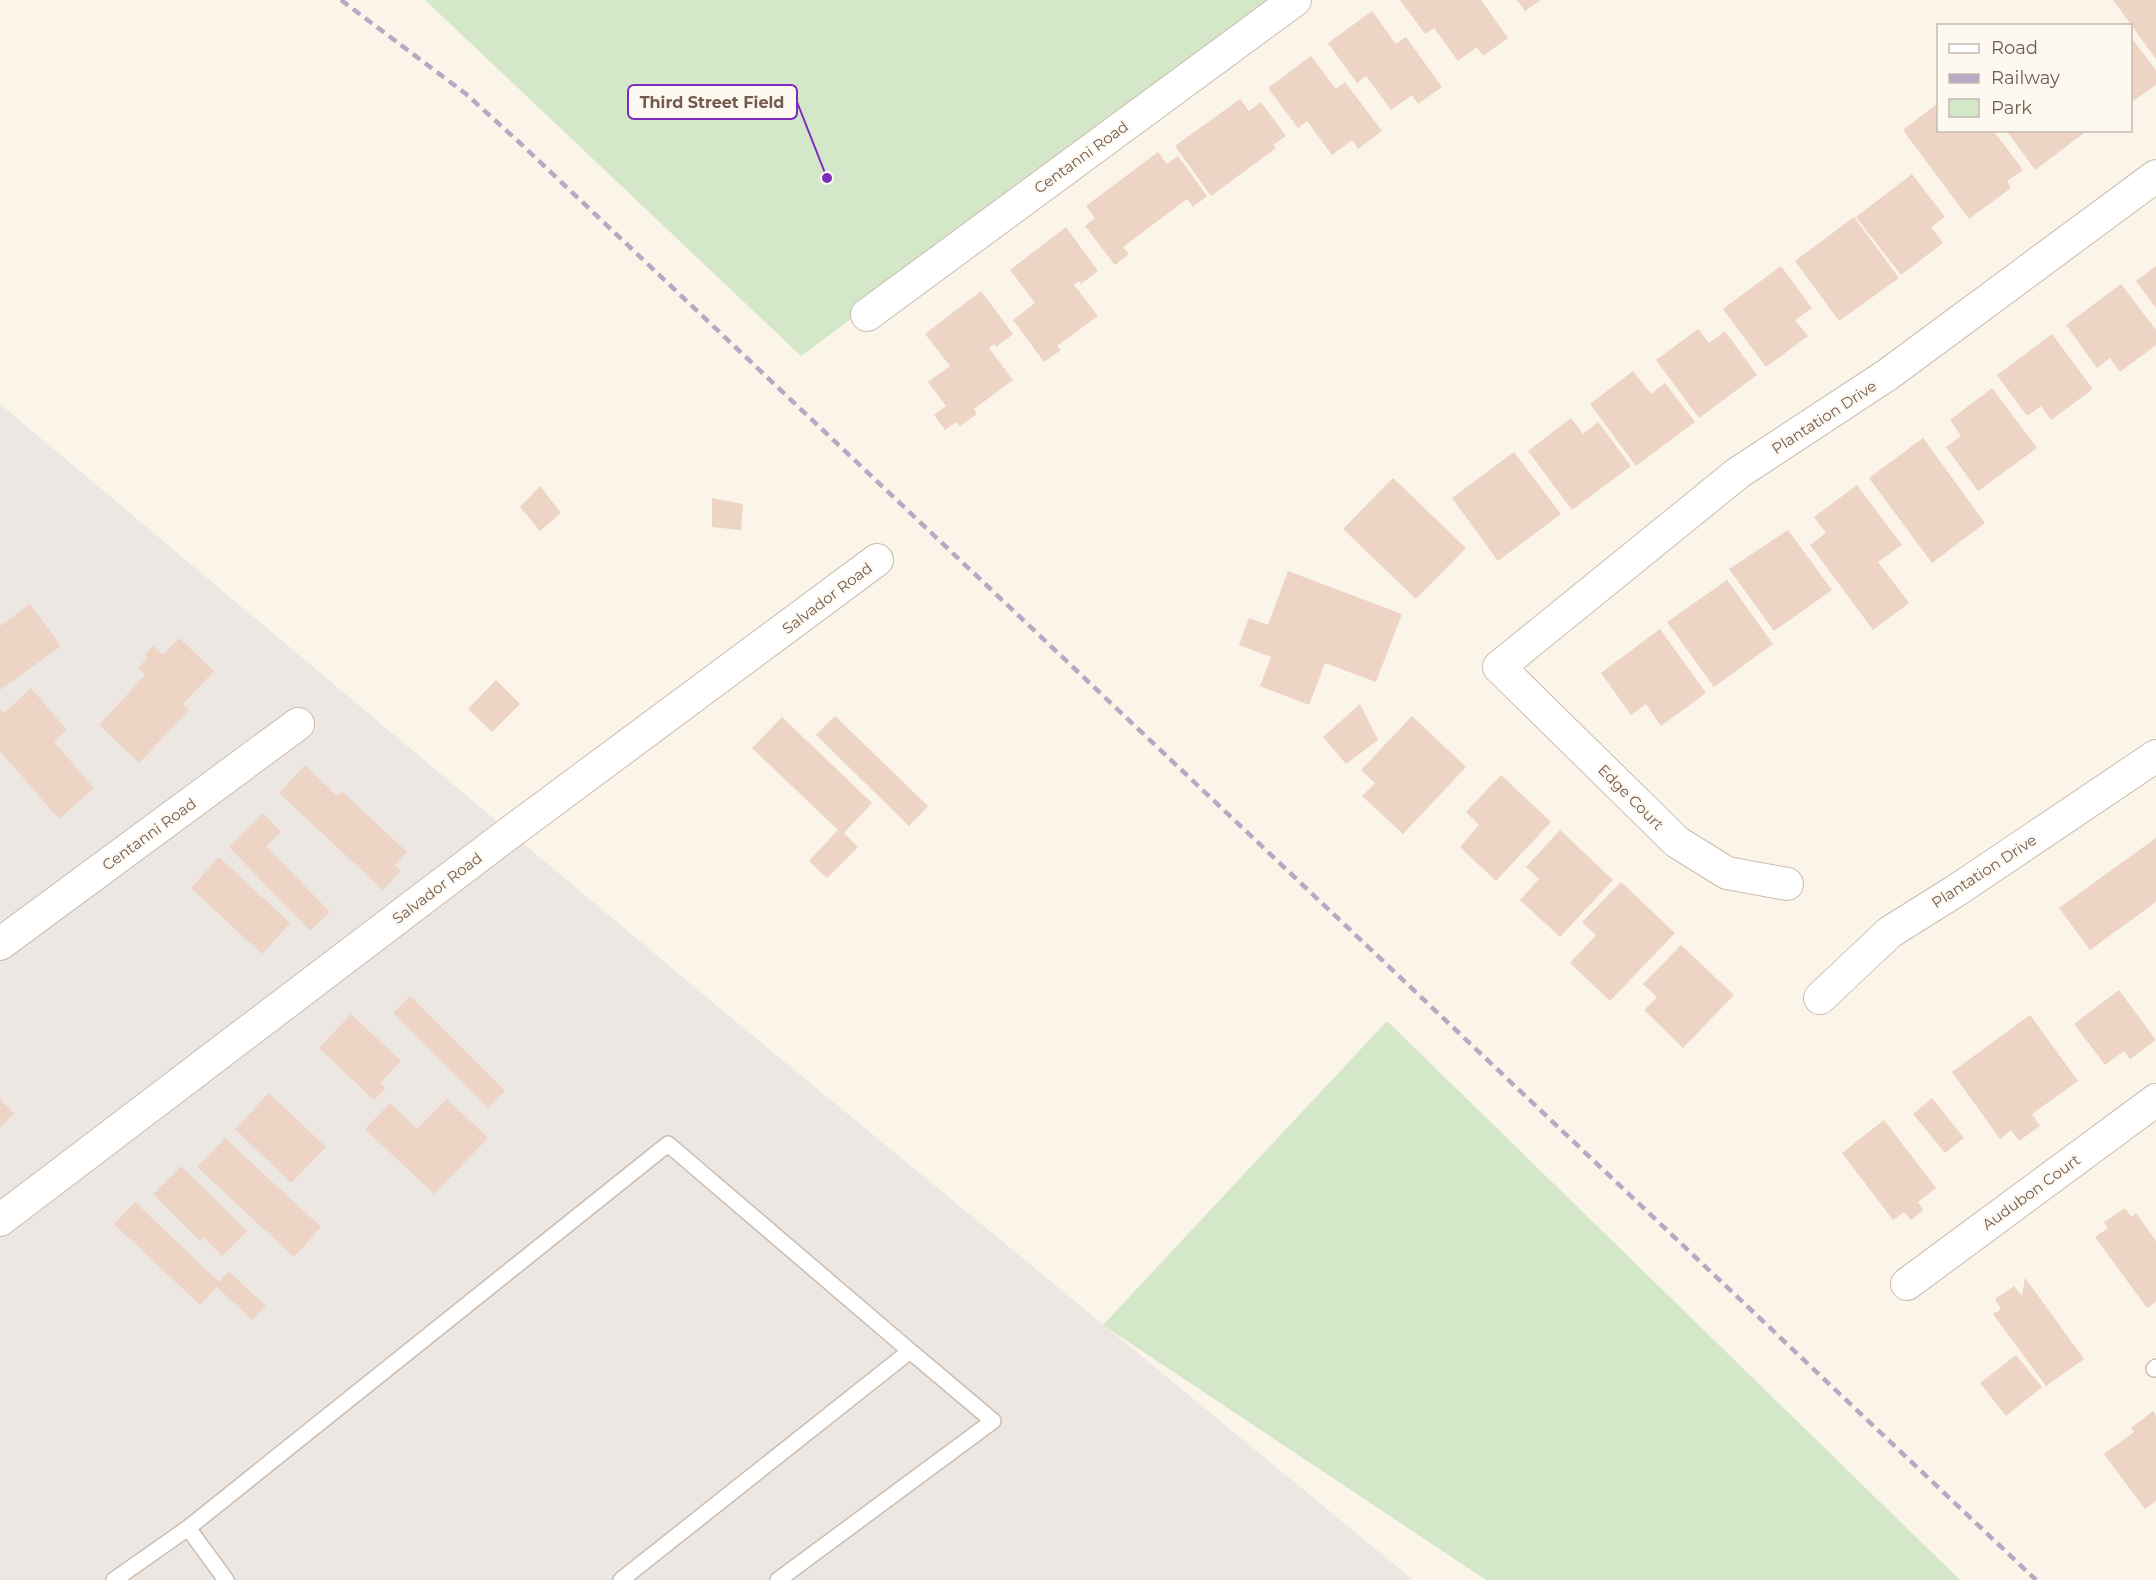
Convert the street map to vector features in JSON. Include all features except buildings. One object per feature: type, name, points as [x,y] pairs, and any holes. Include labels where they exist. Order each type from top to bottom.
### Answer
[{"type":"street","name":"Centanni Road","points":[[867,315],[1295,0]]},
{"type":"street","name":"Plantation Drive","points":[[1499,667],[1738,473],[1887,375],[2156,176]]},
{"type":"street","name":"Salvador Road","points":[[0,1220],[508,834],[877,560]]},
{"type":"street","name":"Edge Court","points":[[1499,667],[1677,842],[1727,873],[1787,884]]},
{"type":"street","name":"Centanni Road","points":[[0,944],[298,724]]},
{"type":"street","name":"Plantation Drive","points":[[1820,998],[1890,932],[1954,892],[2156,756]]},
{"type":"street","name":"Audubon Court","points":[[1907,1284],[2156,1100]]},
{"type":"lane","points":[[114,1580],[188,1528],[668,1144],[993,1420],[778,1580]]},
{"type":"lane","points":[[621,1580],[910,1351]]},
{"type":"lane","points":[[188,1528],[226,1580]]},
{"type":"shaded area","points":[[0,404],[723,1011],[1413,1580],[0,1580]]},
{"type":"green space","points":[[425,0],[1282,0],[801,356]]},
{"type":"green space","points":[[1387,1021],[1960,1580],[1486,1580],[1103,1325]]},
{"type":"railway","points":[[341,0],[466,94],[520,143],[2036,1580]]},
{"type":"place","name":"Third Street Field","points":[[827,178]]}]
